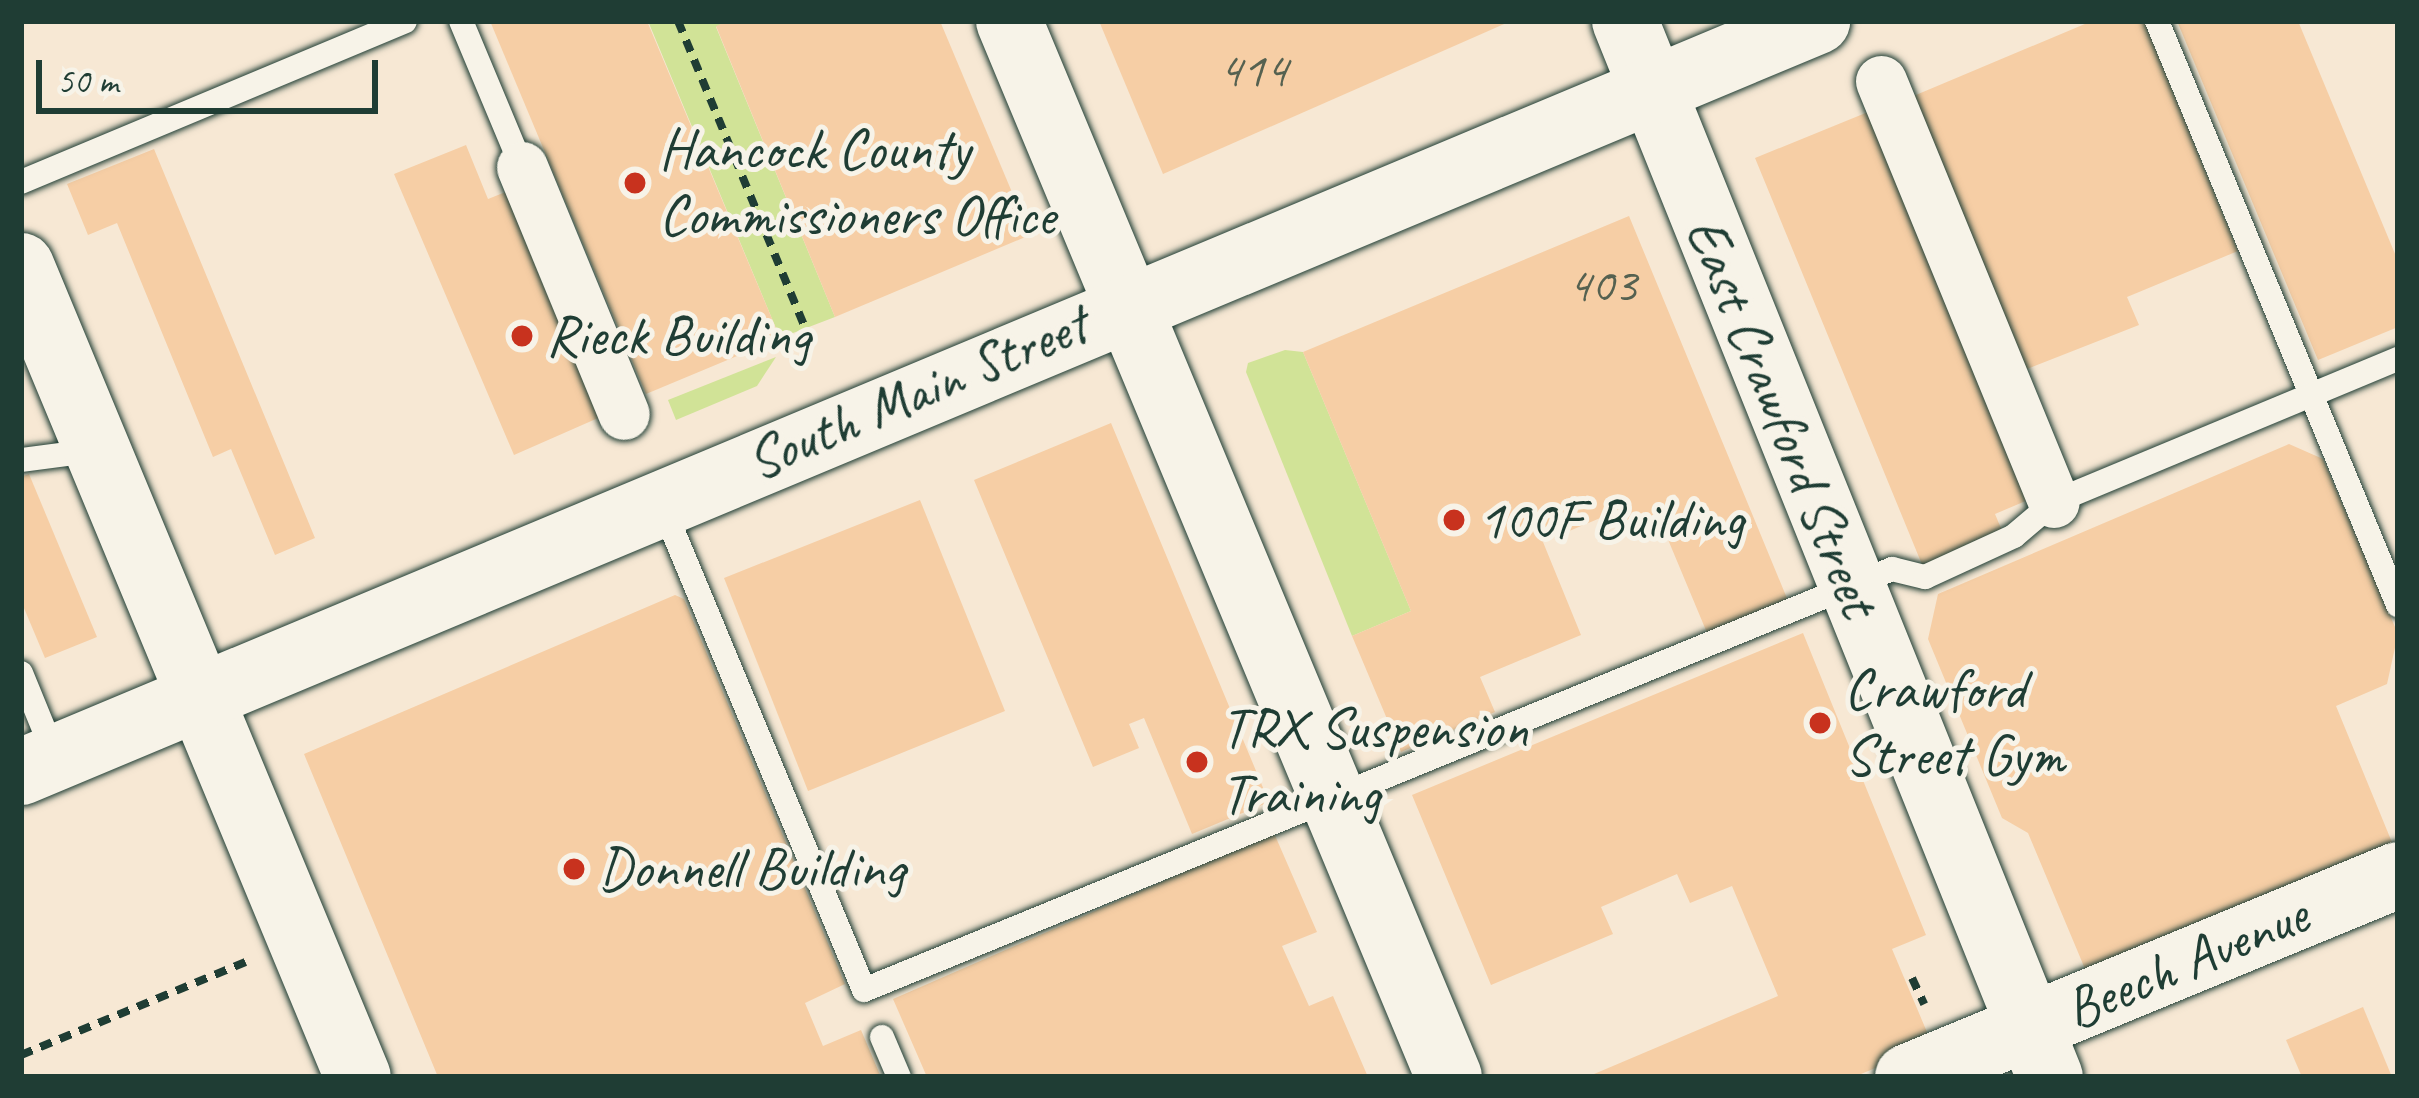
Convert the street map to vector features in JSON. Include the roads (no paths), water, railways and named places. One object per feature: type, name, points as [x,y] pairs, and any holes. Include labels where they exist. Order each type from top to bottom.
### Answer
[{"type":"street","points":[[1010,21],[1449,1077]]},
{"type":"street","name":"East Crawford Street","points":[[1625,21],[2040,1052]]},
{"type":"street","name":"South Main Street","points":[[38,765],[1128,304],[1816,21]]},
{"type":"street","points":[[1881,81],[2054,502]]},
{"type":"street","points":[[522,167],[624,414]]},
{"type":"street","points":[[21,266],[358,1077]]},
{"type":"street","name":"Beech Avenue","points":[[1908,1077],[2040,1052],[2398,875]]},
{"type":"lane","points":[[21,182],[405,21]]},
{"type":"lane","points":[[461,21],[522,167]]},
{"type":"lane","points":[[2157,21],[2398,605]]},
{"type":"lane","points":[[661,502],[864,990],[1892,569],[1925,577],[2014,536],[2054,502],[2398,359]]},
{"type":"lane","points":[[21,460],[99,451]]},
{"type":"lane","points":[[21,673],[38,765]]},
{"type":"lane","points":[[882,1037],[899,1077]]},
{"type":"place","name":"Hancock County Commissioners Office","points":[[635,183]]},
{"type":"place","name":"Rieck Building","points":[[522,336]]},
{"type":"place","name":"100F Building","points":[[1454,520]]},
{"type":"place","name":"Crawford Street Gym","points":[[1820,723]]},
{"type":"place","name":"TRX Suspension Training","points":[[1197,762]]},
{"type":"place","name":"Donnell Building","points":[[574,869]]}]
